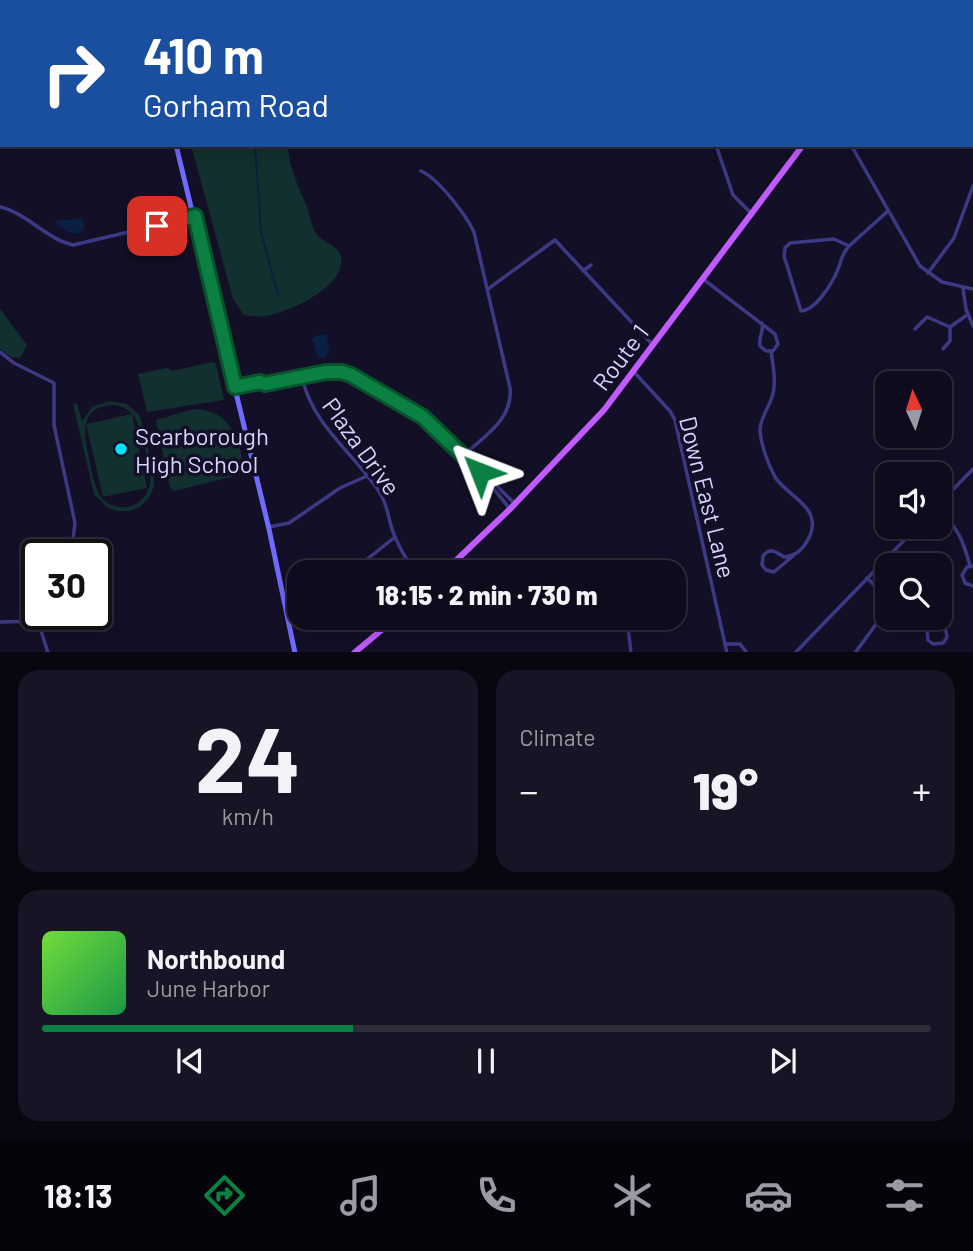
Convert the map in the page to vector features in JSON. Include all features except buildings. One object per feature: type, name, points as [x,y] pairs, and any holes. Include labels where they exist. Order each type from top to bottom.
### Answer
[{"type":"main road","points":[[177,147],[269,527],[295,652]]},
{"type":"main road","name":"Route 1","points":[[457,560],[588,428],[634,372],[802,147]]},
{"type":"main road","points":[[355,652],[382,630]]},
{"type":"street","points":[[717,147],[733,195],[752,214]]},
{"type":"street","points":[[851,147],[914,258],[928,274],[942,282],[973,289]]},
{"type":"street","points":[[421,171],[429,175],[470,224],[510,383],[510,404],[502,420],[463,456]]},
{"type":"street","points":[[928,274],[954,238],[973,186]]},
{"type":"street","points":[[0,207],[58,240],[74,245],[195,216]]},
{"type":"street","points":[[849,246],[834,239],[785,246],[784,256],[800,311],[808,310],[816,303],[835,277],[840,258],[849,246],[888,211]]},
{"type":"street","points":[[488,289],[555,240],[653,345]]},
{"type":"street","points":[[583,271],[591,265]]},
{"type":"street","points":[[703,279],[762,323],[778,339],[777,347],[771,351],[763,350],[759,344],[763,331],[762,323]]},
{"type":"street","points":[[963,288],[967,315],[973,326]]},
{"type":"street","points":[[950,327],[967,315]]},
{"type":"street","points":[[915,329],[930,317],[950,327]]},
{"type":"street","points":[[943,349],[950,341],[950,327]]},
{"type":"street","points":[[771,351],[774,391],[761,424],[761,432],[775,476],[802,501],[811,523],[807,541],[793,556],[776,571],[768,571],[762,565],[763,556],[768,552],[775,551],[784,557],[793,556]]},
{"type":"street","points":[[0,352],[54,383],[54,425],[75,523],[73,539]]},
{"type":"street","points":[[236,390],[332,371],[351,375],[416,412],[513,506]]},
{"type":"street","name":"Down East Lane","points":[[634,372],[675,420],[727,652]]},
{"type":"street","name":"Plaza Drive","points":[[302,377],[311,404],[384,500],[395,537],[408,560]]},
{"type":"street","points":[[952,491],[973,469]]},
{"type":"street","points":[[269,527],[289,523],[340,488],[366,476]]},
{"type":"street","points":[[952,523],[962,537],[971,566],[963,572],[962,578],[967,585],[973,586]]},
{"type":"street","points":[[366,560],[395,537]]},
{"type":"street","points":[[796,652],[905,539]]},
{"type":"street","points":[[867,578],[875,586]]},
{"type":"street","points":[[0,622],[21,621]]},
{"type":"street","points":[[935,624],[942,625],[947,637],[940,644],[933,644],[928,640],[927,630],[935,624]]},
{"type":"street","points":[[855,652],[875,625]]},
{"type":"street","points":[[41,630],[48,652]]},
{"type":"street","points":[[628,630],[631,652]]},
{"type":"street","points":[[725,644],[740,644],[747,652]]},
{"type":"green space","points":[[192,147],[288,147],[292,169],[314,229],[318,236],[340,253],[340,268],[326,288],[276,314],[244,315],[233,299]]},
{"type":"green space","points":[[0,309],[27,345],[20,358],[11,357],[0,349]]},
{"type":"green space","points":[[212,362],[216,364],[224,400],[147,412],[138,374],[167,368],[172,371]]},
{"type":"green space","points":[[109,401],[127,404],[140,416],[154,474],[154,486],[149,498],[140,507],[117,511],[108,508],[94,494],[73,404],[77,403],[82,421],[92,407]],"holes":[[[114,405],[125,408],[136,420],[145,447],[150,476],[149,488],[144,497],[136,504],[125,507],[106,502],[97,490],[85,433],[86,424],[94,411]]]},
{"type":"green space","points":[[193,409],[207,411],[226,421],[237,439],[246,473],[174,491],[170,488],[156,420]]},
{"type":"green space","points":[[132,414],[147,488],[103,497],[86,424]]},
{"type":"water","points":[[80,218],[84,229],[78,234],[68,232],[54,221]]},
{"type":"water","points":[[327,335],[329,352],[325,358],[320,358],[312,338]]},
{"type":"waterway","points":[[255,147],[261,232],[278,295]]},
{"type":"place","name":"Scarborough High School","points":[[121,449]]},
{"type":"route","points":[[157,226],[195,216],[235,387],[326,372],[351,375],[423,417],[480,472]]}]
